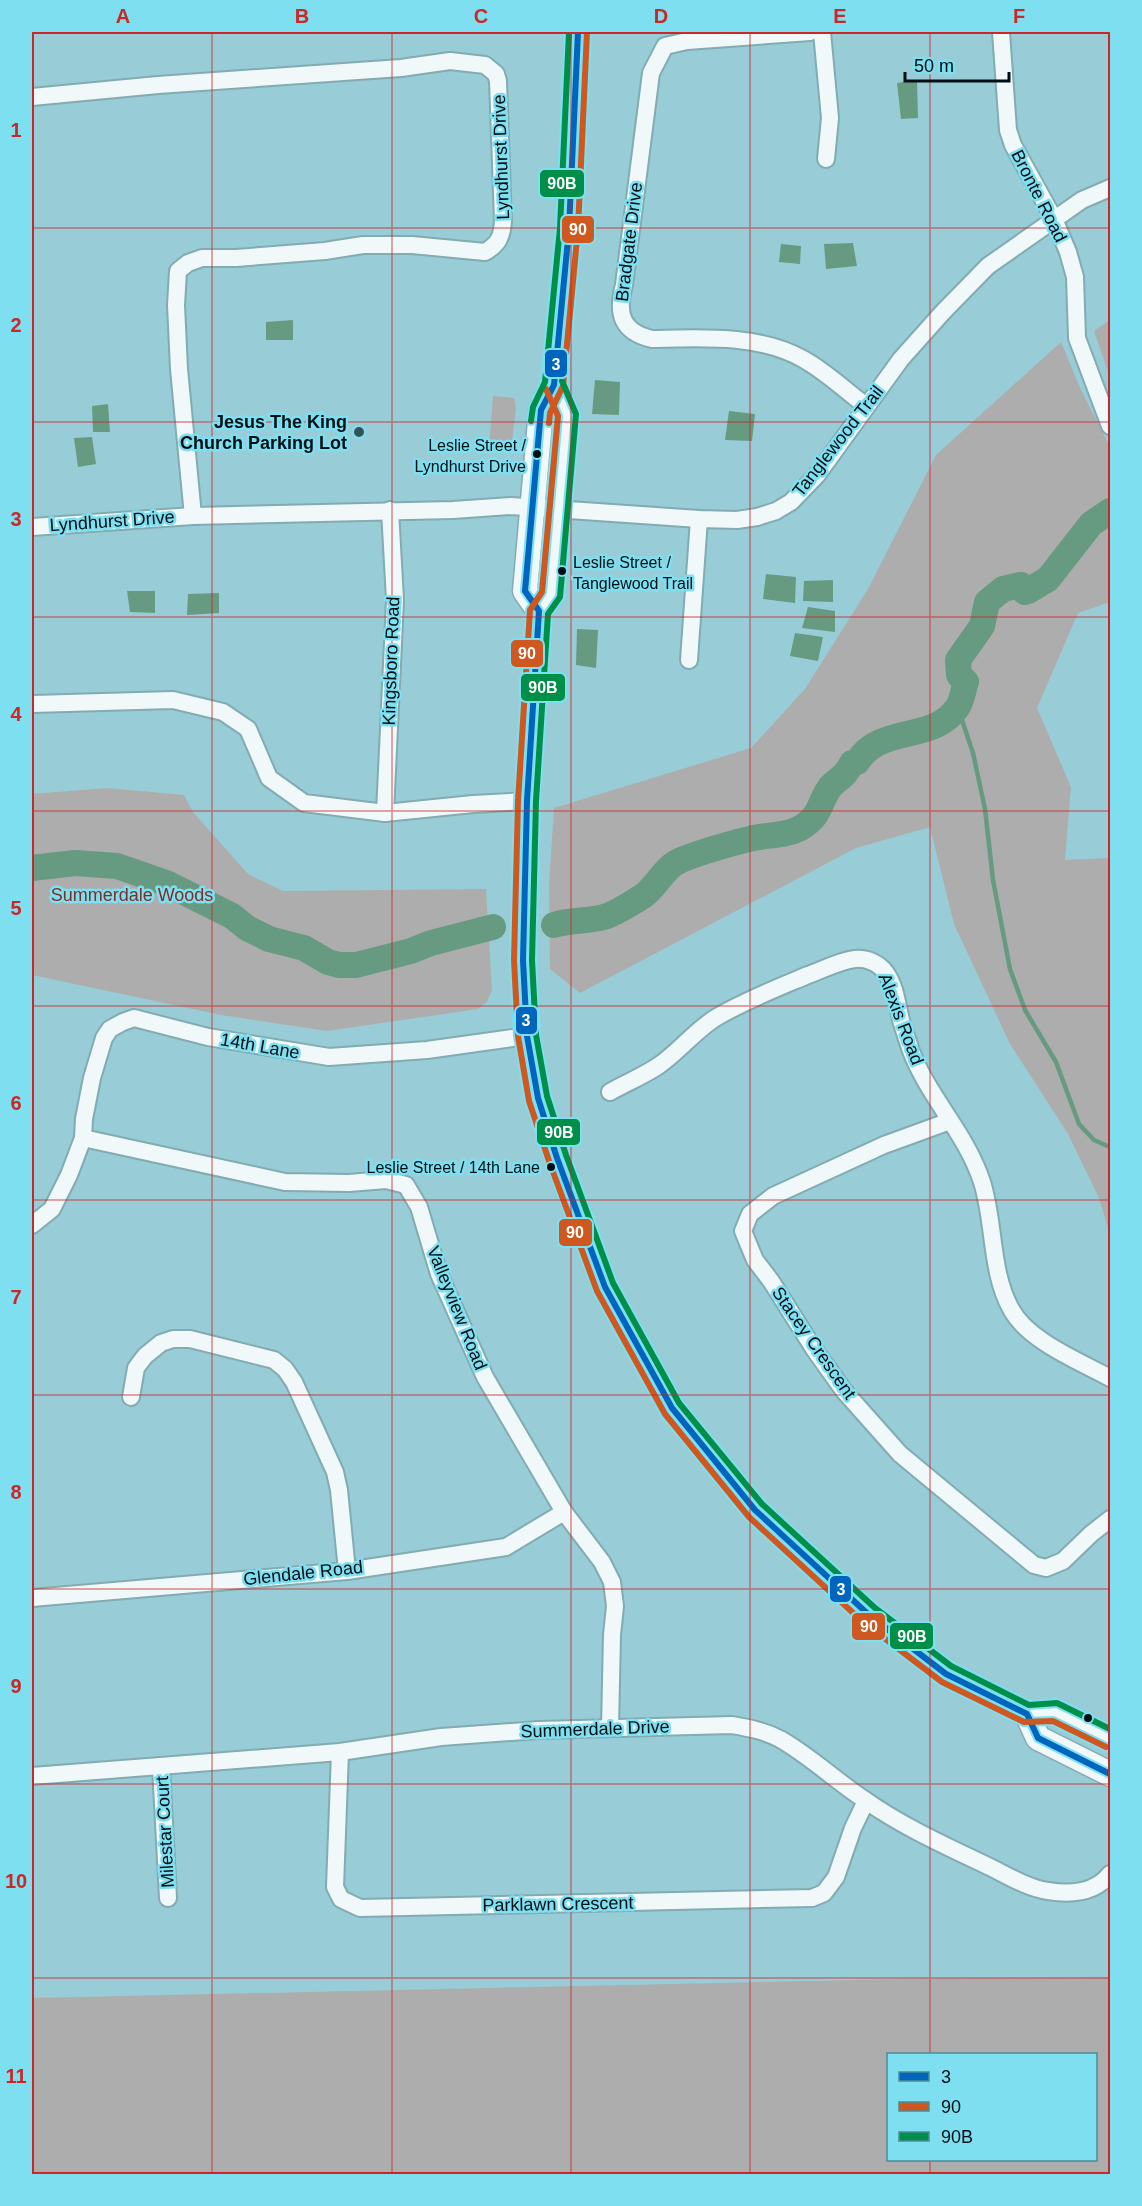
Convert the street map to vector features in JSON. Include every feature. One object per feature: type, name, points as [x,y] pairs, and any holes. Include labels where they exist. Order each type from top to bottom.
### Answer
[{"type":"main road","points":[[539,611],[525,591],[541,410],[554,385],[569,229],[578,32]]},
{"type":"main road","points":[[554,385],[567,414],[551,595],[539,611],[527,801],[523,960],[527,1036],[538,1098],[605,1287],[672,1408],[755,1510],[869,1615],[946,1674],[1027,1714],[1055,1712],[1110,1739]]},
{"type":"main road","points":[[1027,1714],[1038,1738],[1110,1774]]},
{"type":"street","name":"Bradgate Drive","points":[[810,32],[687,41],[664,46],[651,73],[620,314],[630,329],[642,337],[725,340],[778,348],[812,365],[866,406]]},
{"type":"street","points":[[822,32],[830,118],[826,159]]},
{"type":"street","name":"Bronte Road","points":[[1001,32],[1008,130],[1023,164],[1054,219],[1068,252],[1075,278],[1077,338],[1110,426]]},
{"type":"street","name":"Lyndhurst Drive","points":[[32,97],[402,68],[450,61],[485,65],[496,74],[500,99],[503,221],[502,235],[495,246],[485,252],[412,245],[363,245],[326,251],[236,258],[202,258],[188,263],[178,271],[176,305],[178,369],[193,516]]},
{"type":"street","points":[[1054,219],[1082,200],[1110,188]]},
{"type":"street","name":"Tanglewood Trail","points":[[534,507],[737,520],[776,511],[790,502],[817,475],[901,359],[943,312],[988,266],[1054,219]]},
{"type":"street","name":"Lyndhurst Drive","points":[[32,527],[193,516],[534,507]]},
{"type":"street","name":"Kingsboro Road","points":[[385,813],[395,600],[390,510]]},
{"type":"street","points":[[689,660],[699,519]]},
{"type":"street","points":[[32,704],[173,700],[223,712],[248,729],[269,778],[304,803],[385,813],[527,801]]},
{"type":"street","name":"Alexis Road","points":[[610,1092],[659,1065],[716,1018],[758,997],[831,966],[855,959],[867,960],[880,966],[888,976],[912,1052],[924,1079],[964,1140],[974,1160],[983,1185],[1001,1283],[1011,1310],[1022,1325],[1042,1341],[1110,1378]]},
{"type":"street","name":"14th Lane","points":[[83,1138],[84,1119],[92,1078],[104,1038],[110,1029],[134,1018],[208,1037],[329,1057],[428,1050],[527,1036]]},
{"type":"street","name":"Stacey Crescent","points":[[950,1121],[884,1145],[773,1196],[750,1214],[743,1231],[747,1243],[755,1260],[844,1391],[900,1454],[1034,1565],[1046,1568],[1063,1561],[1110,1519]]},
{"type":"street","points":[[32,1225],[52,1209],[69,1175],[83,1138]]},
{"type":"street","name":"Valleyview Road","points":[[83,1138],[285,1182],[348,1183],[386,1180],[406,1185],[419,1207],[439,1274],[485,1377],[564,1512],[603,1562],[612,1582],[615,1591],[610,1728]]},
{"type":"street","points":[[131,1397],[136,1368],[145,1356],[161,1343],[173,1339],[190,1339],[274,1360],[285,1369],[294,1382],[335,1472],[339,1490],[347,1571]]},
{"type":"street","name":"Glendale Road","points":[[32,1598],[347,1571],[506,1547],[564,1512]]},
{"type":"street","name":"Summerdale Drive","points":[[32,1776],[340,1752],[441,1737],[539,1730],[732,1725],[754,1728],[780,1739],[866,1801],[941,1844],[1024,1884],[1060,1893],[1090,1890],[1104,1883],[1110,1874]]},
{"type":"street","name":"Parklawn Crescent","points":[[340,1752],[335,1887],[341,1899],[360,1908],[812,1898],[824,1893],[836,1877],[853,1828],[866,1801]]},
{"type":"street","name":"Milestar Court","points":[[161,1767],[168,1898]]},
{"type":"green space","points":[[1110,320],[1110,378],[1094,331]]},
{"type":"green space","points":[[1061,342],[1081,390],[1110,447],[1110,602],[1078,613],[1037,708],[1071,787],[1065,860],[1110,858],[1110,1235],[1099,1198],[1068,1134],[1010,1044],[954,924],[930,827],[856,848],[580,993],[550,969],[549,885],[554,808],[751,748],[805,689],[868,589],[936,455]]},
{"type":"green space","points":[[493,396],[514,398],[516,407],[512,442],[503,442],[503,451],[489,449]]},
{"type":"green space","name":"Summerdale Woods","points":[[107,788],[184,795],[193,812],[248,874],[283,891],[486,889],[492,990],[487,1002],[478,1009],[327,1031],[221,1015],[32,975],[32,794]]},
{"type":"green space","points":[[1110,1977],[1110,2174],[32,2174],[32,1998],[898,1979]]},
{"type":"shaded area","points":[[917,80],[918,118],[901,119],[897,83]]},
{"type":"shaded area","points":[[853,243],[857,266],[826,269],[824,244]]},
{"type":"shaded area","points":[[781,244],[801,246],[800,264],[779,262]]},
{"type":"shaded area","points":[[293,320],[293,340],[266,340],[266,322]]},
{"type":"shaded area","points":[[595,380],[620,382],[619,415],[592,414]]},
{"type":"shaded area","points":[[108,404],[110,432],[93,432],[92,406]]},
{"type":"shaded area","points":[[729,411],[755,414],[752,441],[725,440]]},
{"type":"shaded area","points":[[92,437],[96,464],[78,467],[74,438]]},
{"type":"shaded area","points":[[766,574],[796,577],[795,603],[763,599]]},
{"type":"shaded area","points":[[833,580],[833,602],[803,601],[804,581]]},
{"type":"shaded area","points":[[127,591],[155,591],[155,613],[130,612]]},
{"type":"shaded area","points":[[219,593],[219,613],[187,615],[188,594]]},
{"type":"shaded area","points":[[808,607],[835,611],[835,632],[802,628]]},
{"type":"shaded area","points":[[577,629],[598,630],[596,668],[576,665]]},
{"type":"shaded area","points":[[795,633],[823,637],[818,661],[790,656]]},
{"type":"waterway","points":[[554,925],[601,918],[615,912],[646,894],[668,869],[688,857],[749,839],[791,832],[806,824],[816,814],[831,786],[867,750],[879,742],[935,726],[947,719],[959,705],[966,682],[959,675],[958,660],[982,626],[987,602],[1003,589],[1021,585],[1025,592],[1048,579],[1091,524],[1110,511]]},
{"type":"waterway","points":[[958,708],[973,753],[985,809],[993,880],[1010,969],[1025,1010],[1056,1062],[1079,1124],[1094,1140],[1110,1147]]},
{"type":"waterway","points":[[32,868],[75,863],[117,866],[166,883],[232,916],[247,928],[269,939],[304,948],[328,962],[339,965],[356,965],[493,927]]},
{"type":"transit line","name":"90B","points":[[531,421],[533,407],[545,382],[560,228],[569,32]]},
{"type":"transit line","name":"3","points":[[578,32],[569,229],[554,385],[541,410],[525,591],[539,611],[527,801],[523,960],[527,1036],[538,1098],[557,1158],[605,1287],[672,1408],[755,1510],[869,1615],[946,1674],[1027,1714],[1038,1738],[1110,1774]]},
{"type":"transit line","name":"90","points":[[549,423],[550,413],[563,386],[578,229],[587,32]]},
{"type":"transit line","name":"90B","points":[[562,381],[576,414],[560,597],[548,614],[536,801],[532,960],[536,1035],[547,1096],[613,1283],[679,1403],[762,1504],[875,1608],[951,1666],[1029,1705],[1057,1703],[1110,1729]]},
{"type":"transit line","name":"90","points":[[546,389],[558,416],[542,592],[530,610],[518,801],[514,960],[518,1036],[529,1101],[597,1291],[665,1414],[749,1517],[863,1622],[942,1682],[1024,1722],[1053,1721],[1106,1747]]},
{"type":"place","name":"Jesus The King Church Parking Lot","points":[[359,432]]},
{"type":"place","name":"Leslie Street / Lyndhurst Drive","points":[[537,454]]},
{"type":"place","name":"Leslie Street / Tanglewood Trail","points":[[562,571]]},
{"type":"place","name":"Leslie Street / 14th Lane","points":[[551,1167]]}]
